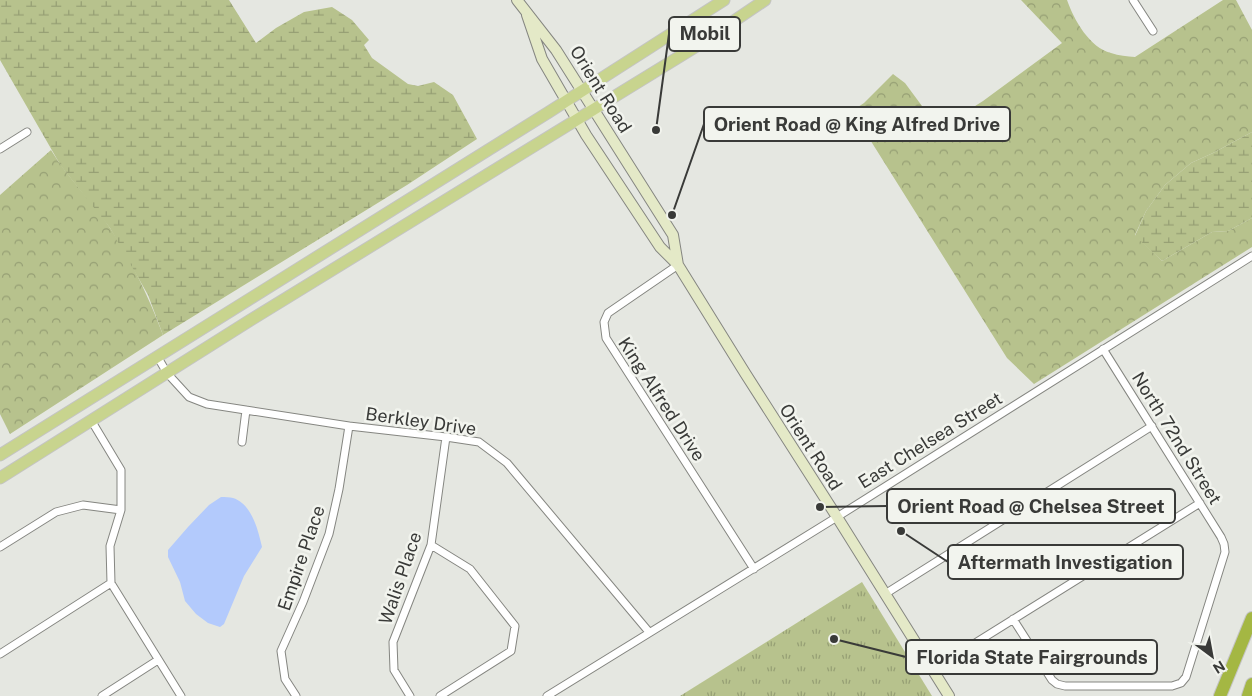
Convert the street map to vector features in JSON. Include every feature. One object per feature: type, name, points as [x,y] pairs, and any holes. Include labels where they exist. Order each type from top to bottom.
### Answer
[{"type":"highway","points":[[1220,696],[1252,618]]},
{"type":"highway","points":[[1248,696],[1252,684]]},
{"type":"main road","points":[[0,455],[724,0]]},
{"type":"main road","points":[[3,474],[700,44],[765,0]]},
{"type":"street","name":"Orient Road","points":[[517,0],[556,50],[673,235],[678,265]]},
{"type":"street","points":[[1133,0],[1153,31]]},
{"type":"street","name":"Orient Road","points":[[527,15],[542,59],[577,119],[660,247],[678,265],[950,696]]},
{"type":"street","points":[[0,149],[27,132]]},
{"type":"street","name":"East Chelsea Street","points":[[548,696],[1252,256]]},
{"type":"street","name":"King Alfred Drive","points":[[678,265],[608,313],[604,322],[606,338],[754,569]]},
{"type":"street","name":"North 72nd Street","points":[[1013,619],[1052,680],[1057,684],[1065,686],[1172,686],[1181,683],[1186,677],[1225,552],[1224,544],[1200,502],[1103,349]]},
{"type":"street","name":"Berkley Drive","points":[[157,356],[167,373],[189,397],[208,404],[349,426],[478,442],[507,463],[649,632]]},
{"type":"street","points":[[242,442],[246,410]]},
{"type":"street","points":[[91,420],[121,470],[121,510],[110,546],[111,583],[181,696]]},
{"type":"street","name":"Empire Place","points":[[296,696],[286,679],[281,651],[303,602],[329,534],[339,489],[349,426]]},
{"type":"street","points":[[885,594],[1152,426]]},
{"type":"street","name":"Walis Place","points":[[410,696],[394,670],[393,642],[431,545],[446,437]]},
{"type":"street","points":[[932,670],[1200,502]]},
{"type":"street","points":[[0,547],[56,512],[83,505],[121,510]]},
{"type":"street","points":[[431,545],[470,569],[515,626],[511,652],[440,696]]},
{"type":"street","points":[[0,654],[111,583]]},
{"type":"street","points":[[102,696],[158,660]]},
{"type":"green space","points":[[0,0],[229,0],[256,43],[276,28],[304,12],[332,7],[352,20],[369,40],[364,45],[372,58],[408,84],[418,86],[434,82],[453,95],[477,139],[407,185],[163,335],[148,295],[110,228],[61,166],[0,60]]},
{"type":"green space","points":[[1021,0],[1067,0],[1078,24],[1096,45],[1103,50],[1123,56],[1135,57],[1223,0],[1236,0],[1252,30],[1252,132],[1191,163],[1165,185],[1146,211],[1135,235],[1162,261],[1212,232],[1228,231],[1252,218],[1252,247],[1034,384],[1007,358],[852,111],[864,103],[893,74],[905,83],[939,129],[983,101],[1062,43]]},
{"type":"green space","points":[[1252,132],[1252,218],[1228,231],[1212,232],[1162,261],[1135,236],[1146,211],[1165,185],[1191,163]]},
{"type":"green space","points":[[51,150],[103,218],[126,253],[140,280],[163,335],[10,434],[0,414],[0,195]]},
{"type":"green space","points":[[862,582],[932,696],[680,696]]},
{"type":"water","points":[[221,497],[233,498],[245,506],[253,518],[262,547],[244,576],[224,624],[220,627],[208,623],[196,614],[185,601],[180,582],[168,557],[168,550],[209,505]]},
{"type":"place","name":"Mobil","points":[[656,130]]},
{"type":"place","name":"Orient Road @ King Alfred Drive","points":[[672,215]]},
{"type":"place","name":"Orient Road @ Chelsea Street","points":[[820,507]]},
{"type":"place","name":"Aftermath Investigation","points":[[901,531]]},
{"type":"place","name":"Florida State Fairgrounds","points":[[834,639]]}]
